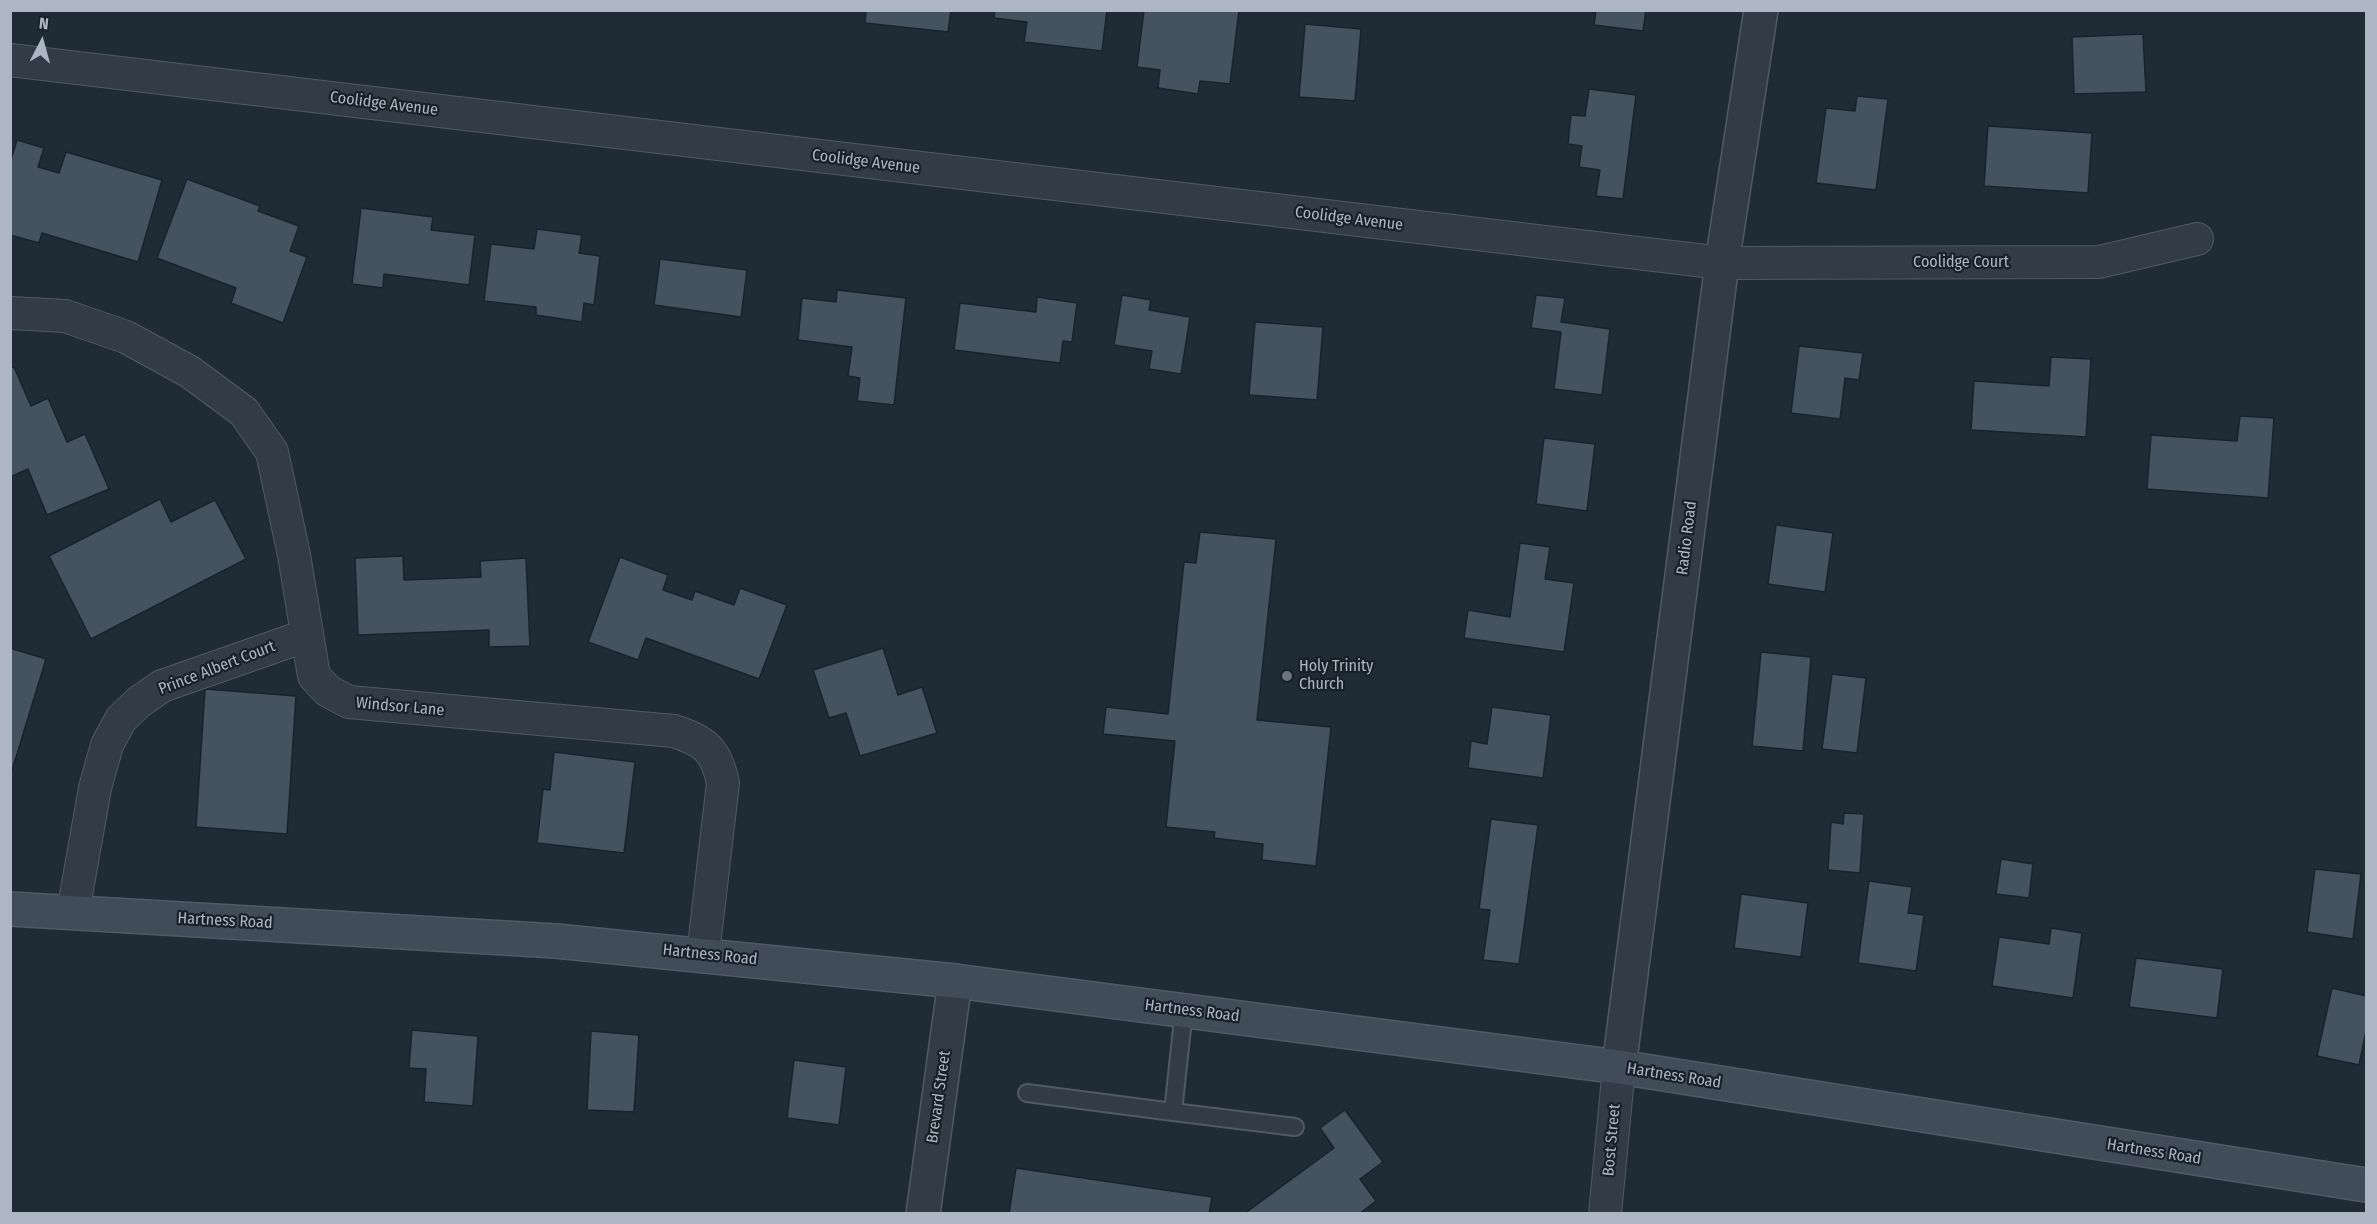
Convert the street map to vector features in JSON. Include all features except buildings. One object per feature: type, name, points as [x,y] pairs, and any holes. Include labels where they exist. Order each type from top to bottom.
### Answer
[{"type":"main road","name":"Hartness Road","points":[[10,909],[556,941],[955,981],[1619,1067],[2367,1185]]},
{"type":"street","name":"Radio Road","points":[[1619,1067],[1722,263],[1761,10]]},
{"type":"street","name":"Coolidge Avenue","points":[[10,60],[1722,263]]},
{"type":"street","name":"Coolidge Court","points":[[1722,263],[2099,262],[2197,239]]},
{"type":"street","name":"Windsor Lane","points":[[10,313],[65,316],[126,337],[190,372],[244,412],[272,452],[294,555],[305,636],[314,676],[328,691],[349,702],[674,731],[695,738],[709,748],[718,762],[723,783],[703,954]]},
{"type":"street","name":"Prince Albert Court","points":[[73,912],[95,788],[107,746],[122,719],[139,702],[162,686],[305,636]]},
{"type":"street","name":"Brevard Street","points":[[923,1214],[955,981]]},
{"type":"street","name":"Bost Street","points":[[1605,1214],[1619,1067]]},
{"type":"lane","points":[[1173,1112],[1184,1010]]},
{"type":"lane","points":[[1027,1093],[1294,1127]]},
{"type":"place","name":"Holy Trinity Church","points":[[1287,676]]}]
